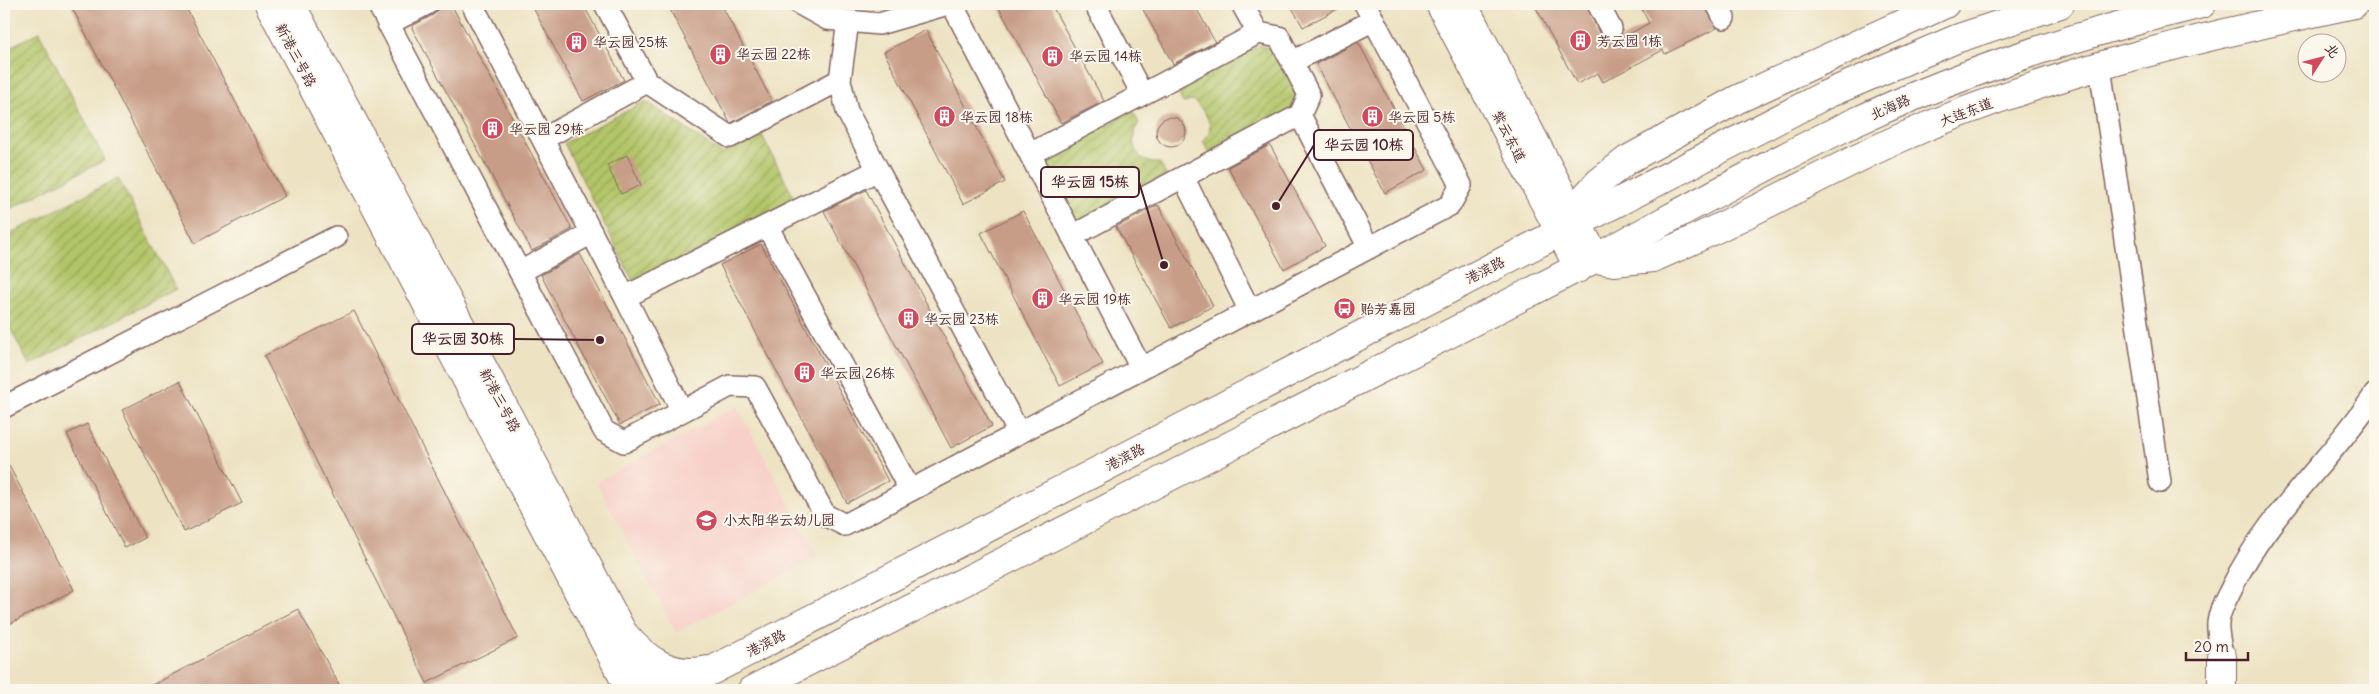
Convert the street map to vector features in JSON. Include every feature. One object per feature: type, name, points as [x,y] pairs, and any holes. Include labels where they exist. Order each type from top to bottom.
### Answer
[{"type":"main road","name":"新港三号路","points":[[269,4],[614,638],[654,690]]},
{"type":"main road","name":"新港三号路","points":[[291,4],[614,638],[630,690]]},
{"type":"main road","name":"紫云东道","points":[[1440,4],[1587,263]]},
{"type":"main road","name":"紫云东道","points":[[1463,4],[1568,227]]},
{"type":"main road","points":[[1568,227],[1585,197],[1599,182],[1627,160],[1738,99],[1944,4]]},
{"type":"main road","points":[[1568,227],[1825,95],[1956,39],[2060,4]]},
{"type":"main road","name":"北海路","points":[[1587,263],[1757,172],[1852,124],[1968,74],[2073,38],[2202,4]]},
{"type":"main road","name":"大连东道","points":[[1587,263],[1653,258],[1898,139],[2034,86],[2220,32],[2354,4]]},
{"type":"main road","name":"港滨路","points":[[674,690],[1568,227]]},
{"type":"main road","points":[[752,690],[1587,263]]},
{"type":"main road","points":[[614,638],[670,670],[696,673],[718,668]]},
{"type":"main road","points":[[614,638],[628,674],[645,690]]},
{"type":"main road","points":[[2222,657],[2222,690]]},
{"type":"street","points":[[378,4],[604,431],[624,442],[730,386],[755,386],[825,515],[845,525],[1450,205],[1461,186],[1369,12],[1292,62]]},
{"type":"street","points":[[388,24],[427,4]]},
{"type":"street","points":[[472,4],[592,233],[682,411]]},
{"type":"street","points":[[605,4],[647,82],[730,137],[840,80]]},
{"type":"street","points":[[800,4],[827,19],[879,24],[948,4]]},
{"type":"street","points":[[952,4],[1140,368]]},
{"type":"street","points":[[1095,4],[1142,94]]},
{"type":"street","points":[[1242,4],[1258,33]]},
{"type":"street","points":[[1598,4],[1611,29]]},
{"type":"street","points":[[848,21],[840,80],[847,111],[1019,433]]},
{"type":"street","points":[[1030,154],[1258,33],[1279,37],[1309,95],[1300,115],[1072,236]]},
{"type":"street","points":[[2100,67],[2160,482]]},
{"type":"street","points":[[543,139],[647,82]]},
{"type":"street","points":[[1300,115],[1369,248]]},
{"type":"street","points":[[625,297],[878,170]]},
{"type":"street","points":[[1183,177],[1250,311]]},
{"type":"street","points":[[767,226],[910,490]]},
{"type":"street","points":[[520,272],[592,233]]},
{"type":"street","points":[[4,407],[336,237]]},
{"type":"street","points":[[2222,657],[2218,622],[2222,607],[2243,564],[2279,511],[2341,442],[2375,394]]},
{"type":"street","points":[[2222,657],[2230,618],[2256,562],[2289,516],[2352,448],[2375,412]]},
{"type":"shaded area","name":"小太阳华云幼儿园","points":[[737,406],[818,557],[676,633],[596,482]]},
{"type":"green space","points":[[39,32],[105,160],[4,212],[4,50]]},
{"type":"green space","points":[[1260,45],[1274,50],[1297,95],[1292,110],[1211,155],[1203,141],[1207,136],[1210,125],[1205,114],[1193,101],[1183,103],[1176,88]]},
{"type":"green space","points":[[646,101],[722,154],[762,135],[796,202],[634,283],[564,143]]},
{"type":"green space","points":[[1133,111],[1139,123],[1134,137],[1136,150],[1145,160],[1152,163],[1160,163],[1167,177],[1077,225],[1042,159]]},
{"type":"green space","points":[[118,178],[176,289],[29,365],[4,316],[4,237]]},
{"type":"building","points":[[70,4],[184,4],[285,196],[195,243]]},
{"type":"building","name":"华云园 29栋","points":[[439,4],[451,4],[572,229],[532,251],[412,28],[433,15],[438,10]]},
{"type":"building","name":"华云园 25栋","points":[[531,4],[583,4],[624,80],[583,101]]},
{"type":"building","name":"华云园 22栋","points":[[667,4],[721,4],[772,101],[731,123]]},
{"type":"building","name":"华云园 14栋","points":[[997,4],[1051,4],[1104,101],[1061,123]]},
{"type":"building","points":[[1140,4],[1194,4],[1215,42],[1173,64]]},
{"type":"building","points":[[1290,4],[1347,4],[1303,27]]},
{"type":"building","points":[[1534,4],[1586,4],[1600,35],[1610,45],[1649,23],[1639,4],[1704,4],[1717,28],[1665,54],[1663,50],[1603,82],[1598,73],[1577,84]]},
{"type":"building","name":"华云园 18栋","points":[[926,30],[1005,182],[963,204],[884,52]]},
{"type":"building","name":"华云园 5栋","points":[[1358,42],[1427,170],[1385,193],[1316,64]]},
{"type":"building","points":[[1171,117],[1182,121],[1186,132],[1182,143],[1171,147],[1160,143],[1156,132],[1160,121]]},
{"type":"building","points":[[1270,145],[1325,246],[1284,269],[1228,167]]},
{"type":"building","points":[[627,155],[641,185],[621,194],[607,165]]},
{"type":"building","name":"华云园 23栋","points":[[866,190],[992,426],[951,448],[824,211]]},
{"type":"building","points":[[1158,205],[1213,306],[1171,328],[1116,227]]},
{"type":"building","name":"华云园 19栋","points":[[1023,211],[1103,364],[1060,386],[981,233]]},
{"type":"building","name":"华云园 26栋","points":[[761,244],[888,481],[847,503],[720,265]]},
{"type":"building","points":[[580,254],[660,404],[620,425],[541,275]]},
{"type":"building","points":[[354,311],[518,638],[427,683],[264,356]]},
{"type":"building","points":[[180,381],[242,503],[184,532],[122,410]]},
{"type":"building","points":[[87,424],[145,538],[125,548],[67,434]]},
{"type":"building","points":[[4,456],[74,590],[4,627]]},
{"type":"building","points":[[298,609],[342,690],[143,690]]},
{"type":"place","name":"芳云园 1栋","points":[[1581,41]]},
{"type":"place","name":"华云园 25栋","points":[[577,42]]},
{"type":"place","name":"华云园 22栋","points":[[720,54]]},
{"type":"place","name":"华云园 14栋","points":[[1053,56]]},
{"type":"place","name":"华云园 18栋","points":[[944,117]]},
{"type":"place","name":"华云园 5栋","points":[[1372,117]]},
{"type":"place","name":"华云园 29栋","points":[[493,129]]},
{"type":"place","name":"华云园 10栋","points":[[1276,206]]},
{"type":"place","name":"华云园 15栋","points":[[1164,265]]},
{"type":"place","name":"华云园 19栋","points":[[1042,299]]},
{"type":"place","name":"贻芳嘉园","points":[[1344,309]]},
{"type":"place","name":"华云园 23栋","points":[[908,319]]},
{"type":"place","name":"华云园 30栋","points":[[600,340]]},
{"type":"place","name":"华云园 26栋","points":[[804,373]]},
{"type":"place","name":"小太阳华云幼儿园","points":[[707,520]]}]
